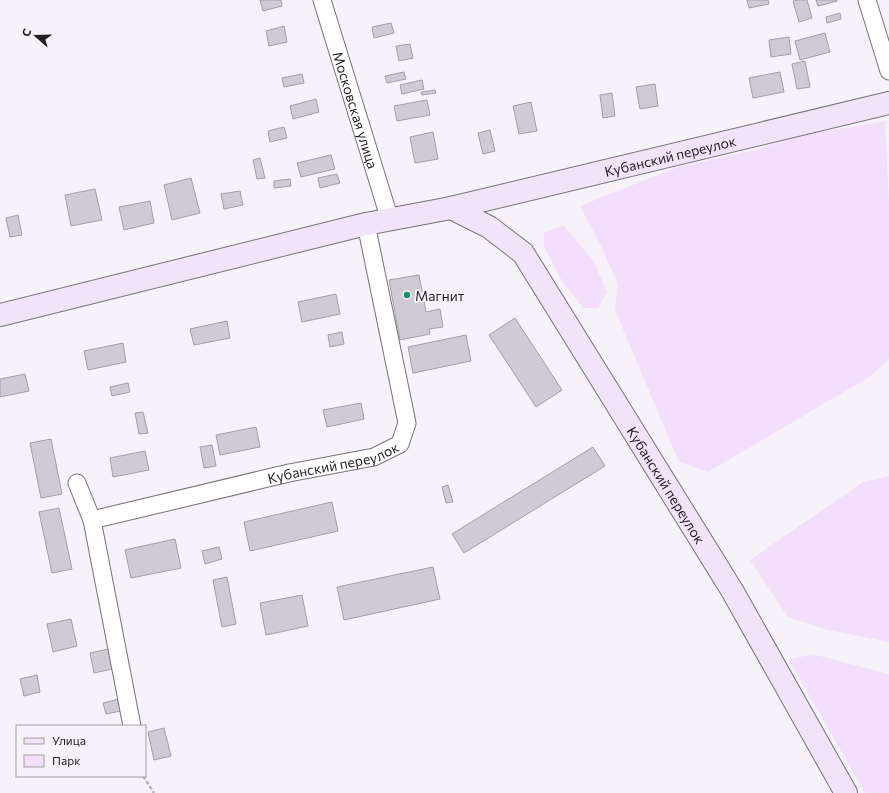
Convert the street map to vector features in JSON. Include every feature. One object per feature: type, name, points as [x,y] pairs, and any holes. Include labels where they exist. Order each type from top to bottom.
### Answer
[{"type":"street","name":"Московская улица","points":[[322,0],[390,220]]},
{"type":"street","points":[[867,0],[889,71]]},
{"type":"street","name":"Кубанский переулок","points":[[0,315],[366,224],[452,208],[889,103]]},
{"type":"street","name":"Кубанский переулок","points":[[452,208],[489,227],[523,253],[733,592],[846,793]]},
{"type":"street","name":"Кубанский переулок","points":[[92,520],[289,473],[374,457],[400,444],[407,423],[366,224]]},
{"type":"street","points":[[77,482],[92,520],[132,725]]},
{"type":"path","points":[[144,777],[154,793]]},
{"type":"green space","points":[[885,121],[889,202],[889,359],[871,376],[708,472],[679,462],[615,310],[618,284],[601,246],[580,206],[678,167],[756,150],[797,136]]},
{"type":"green space","points":[[563,225],[593,260],[607,292],[598,308],[583,308],[562,281],[544,246],[544,233]]},
{"type":"green space","points":[[889,476],[889,642],[828,630],[788,617],[750,560],[863,482]]},
{"type":"green space","points":[[812,654],[889,674],[889,793],[865,793],[789,660]]},
{"type":"building","points":[[260,0],[281,0],[282,6],[263,11]]},
{"type":"building","points":[[747,0],[768,0],[769,4],[749,8]]},
{"type":"building","points":[[807,0],[812,18],[799,22],[793,1]]},
{"type":"building","points":[[816,0],[837,0],[837,1],[818,6]]},
{"type":"building","points":[[840,13],[841,19],[827,23],[826,17]]},
{"type":"building","points":[[391,23],[394,33],[374,38],[372,27]]},
{"type":"building","points":[[284,26],[287,42],[269,46],[266,31]]},
{"type":"building","points":[[825,33],[830,52],[800,60],[795,41]]},
{"type":"building","points":[[789,37],[791,54],[771,57],[769,40]]},
{"type":"building","points":[[410,44],[413,58],[399,61],[396,46]]},
{"type":"building","points":[[805,61],[810,87],[797,89],[792,64]]},
{"type":"building","points":[[404,72],[406,79],[387,83],[385,76]]},
{"type":"building","points":[[780,72],[784,92],[753,98],[749,78]]},
{"type":"building","points":[[302,74],[304,83],[284,87],[282,78]]},
{"type":"building","points":[[422,80],[424,89],[402,94],[400,85]]},
{"type":"building","points":[[655,84],[658,106],[640,109],[636,87]]},
{"type":"building","points":[[435,90],[436,93],[422,95],[421,92]]},
{"type":"building","points":[[612,93],[615,116],[603,118],[600,95]]},
{"type":"building","points":[[316,99],[319,112],[293,119],[290,106]]},
{"type":"building","points":[[427,100],[430,115],[397,121],[394,106]]},
{"type":"building","points":[[531,102],[537,131],[519,134],[513,106]]},
{"type":"building","points":[[284,127],[287,138],[270,142],[268,131]]},
{"type":"building","points":[[490,130],[495,151],[483,154],[478,133]]},
{"type":"building","points":[[433,132],[438,159],[415,163],[410,137]]},
{"type":"building","points":[[331,155],[335,169],[301,177],[297,163]]},
{"type":"building","points":[[260,158],[265,178],[257,179],[253,160]]},
{"type":"building","points":[[337,174],[340,183],[320,188],[318,178]]},
{"type":"building","points":[[191,178],[200,213],[172,220],[164,185]]},
{"type":"building","points":[[290,179],[291,186],[274,188],[274,181]]},
{"type":"building","points":[[95,189],[102,220],[71,226],[65,195]]},
{"type":"building","points":[[240,191],[243,205],[224,209],[221,194]]},
{"type":"building","points":[[150,201],[154,223],[124,230],[119,207]]},
{"type":"building","points":[[18,215],[22,235],[10,237],[6,218]]},
{"type":"building","name":"Магнит","points":[[419,275],[426,312],[440,309],[443,327],[429,329],[430,334],[400,340],[389,280]]},
{"type":"building","points":[[336,294],[340,314],[302,322],[298,302]]},
{"type":"building","points":[[515,318],[562,390],[536,407],[489,335]]},
{"type":"building","points":[[227,321],[230,338],[194,345],[190,329]]},
{"type":"building","points":[[342,332],[344,344],[330,347],[328,335]]},
{"type":"building","points":[[466,335],[471,361],[413,373],[408,347]]},
{"type":"building","points":[[123,343],[126,362],[88,370],[84,351]]},
{"type":"building","points":[[25,374],[29,391],[0,397],[0,379]]},
{"type":"building","points":[[128,383],[130,392],[112,396],[110,387]]},
{"type":"building","points":[[361,403],[364,419],[327,427],[323,410]]},
{"type":"building","points":[[143,412],[148,433],[139,434],[135,413]]},
{"type":"building","points":[[256,427],[260,447],[220,455],[216,435]]},
{"type":"building","points":[[51,439],[62,494],[41,498],[30,443]]},
{"type":"building","points":[[212,445],[216,466],[204,468],[200,447]]},
{"type":"building","points":[[593,447],[605,466],[464,553],[452,534]]},
{"type":"building","points":[[145,451],[149,470],[113,477],[110,458]]},
{"type":"building","points":[[448,485],[453,502],[446,503],[442,487]]},
{"type":"building","points":[[332,502],[338,531],[250,551],[244,522]]},
{"type":"building","points":[[59,508],[72,569],[52,573],[39,512]]},
{"type":"building","points":[[175,539],[181,568],[131,578],[125,550]]},
{"type":"building","points":[[219,547],[222,559],[205,564],[202,551]]},
{"type":"building","points":[[433,567],[440,599],[344,620],[337,587]]},
{"type":"building","points":[[227,577],[236,624],[222,627],[213,580]]},
{"type":"building","points":[[302,595],[308,626],[266,635],[260,603]]},
{"type":"building","points":[[71,619],[77,646],[53,652],[47,624]]},
{"type":"building","points":[[113,648],[117,668],[94,673],[90,653]]},
{"type":"building","points":[[37,675],[40,692],[24,696],[20,679]]},
{"type":"building","points":[[123,698],[126,710],[106,714],[103,703]]},
{"type":"building","points":[[164,728],[171,756],[154,760],[148,732]]},
{"type":"place","name":"Магнит","points":[[407,295]]}]
